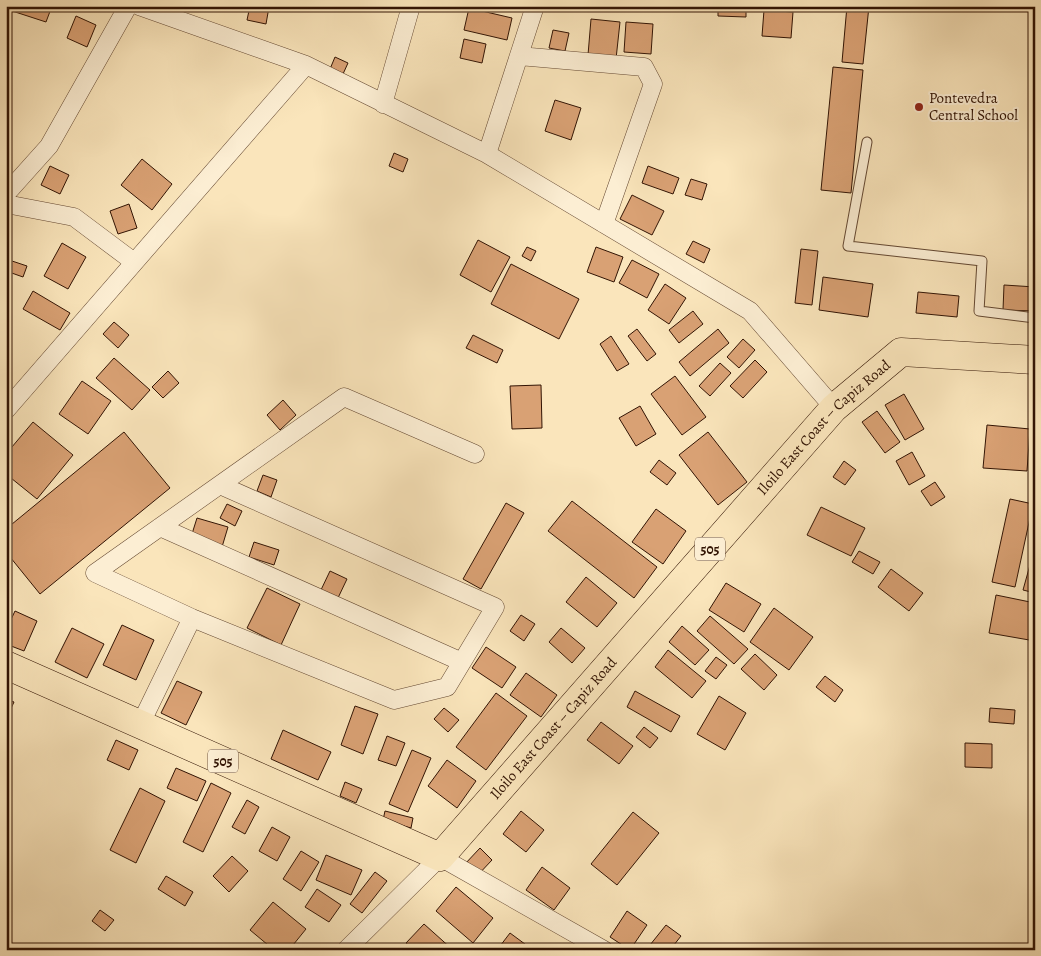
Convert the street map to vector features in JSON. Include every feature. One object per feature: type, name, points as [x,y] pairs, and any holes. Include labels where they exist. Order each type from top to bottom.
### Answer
[{"type":"main road","name":"Iloilo East Coast – Capiz Road","points":[[440,857],[834,408],[901,352],[1035,360]]},
{"type":"main road","name":"505","points":[[6,666],[440,857]]},
{"type":"street","points":[[6,194],[49,146],[128,6]]},
{"type":"street","points":[[139,6],[306,65],[487,154],[750,311],[834,408]]},
{"type":"street","points":[[383,104],[411,6]]},
{"type":"street","points":[[487,154],[535,6]]},
{"type":"street","points":[[519,56],[644,67],[653,84],[604,224]]},
{"type":"street","points":[[6,410],[306,65]]},
{"type":"street","points":[[6,204],[74,217],[134,262]]},
{"type":"street","points":[[220,485],[495,607],[447,687],[394,700],[192,618],[96,573],[160,527],[344,397],[475,454]]},
{"type":"street","points":[[160,527],[462,662]]},
{"type":"street","points":[[140,725],[192,618]]},
{"type":"street","points":[[346,950],[440,857],[604,950]]},
{"type":"lane","points":[[867,142],[848,246],[982,261],[979,311],[1035,318]]},
{"type":"building","points":[[6,6],[52,6],[46,22],[6,9]]},
{"type":"building","points":[[250,6],[269,7],[266,24],[247,20]]},
{"type":"building","points":[[718,6],[746,6],[746,17],[718,16]]},
{"type":"building","points":[[847,6],[869,6],[863,64],[842,62]]},
{"type":"building","points":[[469,8],[512,18],[507,40],[464,30]]},
{"type":"building","points":[[764,10],[793,12],[791,38],[762,36]]},
{"type":"building","points":[[76,16],[96,25],[87,47],[67,38]]},
{"type":"building","points":[[591,19],[620,22],[616,59],[588,55]]},
{"type":"building","points":[[626,22],[653,24],[651,54],[624,52]]},
{"type":"building","points":[[553,30],[569,33],[565,51],[549,48]]},
{"type":"building","points":[[464,39],[486,44],[482,63],[460,58]]},
{"type":"building","points":[[335,57],[348,63],[343,74],[330,69]]},
{"type":"building","points":[[833,67],[863,70],[851,193],[821,190]]},
{"type":"building","points":[[555,100],[581,108],[571,140],[545,131]]},
{"type":"building","points":[[394,153],[408,159],[403,172],[389,166]]},
{"type":"building","points":[[142,159],[172,184],[152,210],[121,185]]},
{"type":"building","points":[[50,166],[69,175],[60,194],[41,185]]},
{"type":"building","points":[[648,166],[679,178],[673,194],[642,183]]},
{"type":"building","points":[[691,179],[707,184],[702,200],[685,195]]},
{"type":"building","points":[[632,195],[664,211],[652,235],[620,219]]},
{"type":"building","points":[[129,204],[137,228],[118,234],[110,211]]},
{"type":"building","points":[[478,240],[510,257],[491,292],[460,275]]},
{"type":"building","points":[[693,241],[710,249],[704,263],[686,254]]},
{"type":"building","points":[[62,243],[86,257],[68,289],[44,276]]},
{"type":"building","points":[[527,247],[536,251],[531,261],[522,256]]},
{"type":"building","points":[[596,247],[623,257],[614,282],[587,272]]},
{"type":"building","points":[[801,249],[818,251],[812,305],[795,303]]},
{"type":"building","points":[[6,259],[27,266],[23,277],[6,271]]},
{"type":"building","points":[[632,260],[659,274],[647,298],[619,283]]},
{"type":"building","points":[[511,264],[579,299],[559,339],[491,304]]},
{"type":"building","points":[[823,277],[873,284],[868,317],[819,310]]},
{"type":"building","points":[[665,284],[686,298],[669,324],[648,310]]},
{"type":"building","points":[[1004,285],[1035,287],[1035,311],[1003,310]]},
{"type":"building","points":[[33,291],[70,313],[60,330],[23,309]]},
{"type":"building","points":[[918,292],[959,296],[957,317],[916,313]]},
{"type":"building","points":[[693,311],[703,324],[679,343],[669,330]]},
{"type":"building","points":[[114,322],[129,335],[118,348],[103,334]]},
{"type":"building","points":[[637,329],[656,354],[647,361],[628,336]]},
{"type":"building","points":[[718,329],[729,343],[690,376],[679,362]]},
{"type":"building","points":[[473,335],[503,350],[497,363],[466,348]]},
{"type":"building","points":[[611,336],[629,364],[617,371],[600,344]]},
{"type":"building","points":[[743,339],[755,350],[739,368],[727,357]]},
{"type":"building","points":[[114,358],[150,390],[132,410],[96,378]]},
{"type":"building","points":[[755,360],[767,372],[743,398],[730,386]]},
{"type":"building","points":[[720,363],[731,373],[710,396],[699,386]]},
{"type":"building","points":[[168,371],[179,383],[163,398],[152,387]]},
{"type":"building","points":[[675,376],[706,417],[682,435],[651,394]]},
{"type":"building","points":[[82,381],[111,401],[88,434],[59,414]]},
{"type":"building","points":[[541,385],[542,428],[512,429],[510,386]]},
{"type":"building","points":[[904,394],[924,429],[905,440],[885,405]]},
{"type":"building","points":[[283,400],[296,415],[280,430],[267,415]]},
{"type":"building","points":[[640,406],[656,434],[636,446],[619,418]]},
{"type":"building","points":[[877,411],[900,442],[885,453],[862,422]]},
{"type":"building","points":[[33,422],[73,455],[37,499],[6,474],[6,454]]},
{"type":"building","points":[[987,425],[1030,429],[1027,471],[983,468]]},
{"type":"building","points":[[124,432],[170,488],[40,594],[6,552],[6,529]]},
{"type":"building","points":[[708,432],[747,482],[718,505],[679,455]]},
{"type":"building","points":[[912,452],[925,476],[909,485],[896,461]]},
{"type":"building","points":[[659,460],[676,473],[667,485],[650,472]]},
{"type":"building","points":[[844,461],[856,470],[845,485],[833,477]]},
{"type":"building","points":[[263,475],[277,480],[271,497],[257,491]]},
{"type":"building","points":[[935,482],[945,497],[931,506],[921,491]]},
{"type":"building","points":[[1010,499],[1033,504],[1015,587],[992,582]]},
{"type":"building","points":[[572,501],[657,567],[634,598],[548,531]]},
{"type":"building","points":[[506,503],[524,513],[481,589],[463,579]]},
{"type":"building","points":[[227,504],[242,511],[235,526],[220,518]]},
{"type":"building","points":[[821,507],[865,528],[851,556],[807,535]]},
{"type":"building","points":[[656,509],[686,531],[663,564],[632,542]]},
{"type":"building","points":[[197,518],[228,527],[222,547],[191,537]]},
{"type":"building","points":[[254,542],[279,550],[274,565],[249,557]]},
{"type":"building","points":[[1035,547],[1035,593],[1023,590]]},
{"type":"building","points":[[859,551],[880,562],[873,574],[852,562]]},
{"type":"building","points":[[891,569],[923,593],[909,611],[878,587]]},
{"type":"building","points":[[330,571],[347,579],[337,600],[320,592]]},
{"type":"building","points":[[586,577],[617,603],[597,627],[566,602]]},
{"type":"building","points":[[726,583],[761,604],[744,632],[709,610]]},
{"type":"building","points":[[267,588],[300,604],[281,645],[247,628]]},
{"type":"building","points":[[996,595],[1035,603],[1035,641],[989,633]]},
{"type":"building","points":[[774,608],[813,637],[789,670],[750,642]]},
{"type":"building","points":[[15,611],[37,621],[24,651],[6,644],[6,630]]},
{"type":"building","points":[[521,615],[535,624],[524,641],[510,631]]},
{"type":"building","points":[[710,616],[748,649],[734,664],[697,631]]},
{"type":"building","points":[[122,625],[154,640],[136,680],[103,665]]},
{"type":"building","points":[[682,626],[709,650],[695,665],[669,642]]},
{"type":"building","points":[[72,628],[104,644],[87,678],[55,662]]},
{"type":"building","points":[[561,628],[585,648],[572,663],[549,642]]},
{"type":"building","points":[[486,647],[516,667],[502,688],[472,668]]},
{"type":"building","points":[[668,650],[706,681],[692,698],[655,667]]},
{"type":"building","points":[[755,654],[777,675],[764,690],[741,669]]},
{"type":"building","points":[[716,657],[727,665],[716,679],[705,671]]},
{"type":"building","points":[[526,673],[557,695],[541,717],[510,695]]},
{"type":"building","points":[[825,676],[843,690],[835,702],[816,687]]},
{"type":"building","points":[[177,681],[202,692],[186,725],[161,713]]},
{"type":"building","points":[[635,691],[680,716],[671,732],[627,707]]},
{"type":"building","points":[[496,693],[527,716],[486,770],[456,747]]},
{"type":"building","points":[[719,696],[746,713],[725,750],[697,734]]},
{"type":"building","points":[[6,699],[14,702],[6,719]]},
{"type":"building","points":[[355,706],[378,714],[363,754],[341,745]]},
{"type":"building","points":[[444,708],[459,720],[448,732],[434,719]]},
{"type":"building","points":[[990,708],[1015,710],[1014,724],[989,722]]},
{"type":"building","points":[[601,722],[633,746],[619,764],[587,740]]},
{"type":"building","points":[[644,727],[658,738],[650,748],[636,737]]},
{"type":"building","points":[[283,730],[331,752],[318,780],[271,759]]},
{"type":"building","points":[[387,736],[405,743],[396,766],[378,760]]},
{"type":"building","points":[[116,740],[138,750],[129,770],[107,760]]},
{"type":"building","points":[[965,743],[992,744],[992,768],[965,767]]},
{"type":"building","points":[[412,750],[431,758],[408,812],[389,804]]},
{"type":"building","points":[[447,760],[476,781],[457,808],[428,786]]},
{"type":"building","points":[[176,768],[206,781],[197,801],[167,788]]},
{"type":"building","points":[[345,782],[362,789],[356,803],[340,796]]},
{"type":"building","points":[[211,783],[231,793],[203,852],[183,842]]},
{"type":"building","points":[[140,788],[165,801],[136,863],[110,850]]},
{"type":"building","points":[[247,800],[259,807],[245,834],[232,827]]},
{"type":"building","points":[[385,811],[413,818],[411,828],[383,820]]},
{"type":"building","points":[[521,811],[544,830],[526,852],[503,834]]},
{"type":"building","points":[[633,812],[659,833],[617,885],[591,864]]},
{"type":"building","points":[[272,827],[290,837],[277,861],[259,851]]},
{"type":"building","points":[[480,848],[492,860],[476,877],[464,865]]},
{"type":"building","points":[[301,851],[319,862],[301,891],[283,879]]},
{"type":"building","points":[[326,855],[362,870],[351,895],[316,880]]},
{"type":"building","points":[[232,856],[248,871],[229,892],[213,876]]},
{"type":"building","points":[[542,867],[570,888],[554,910],[526,890]]},
{"type":"building","points":[[375,872],[387,881],[362,913],[350,904]]},
{"type":"building","points":[[166,876],[193,892],[185,906],[158,889]]},
{"type":"building","points":[[456,887],[493,918],[473,943],[436,911]]},
{"type":"building","points":[[317,889],[341,905],[329,922],[305,907]]},
{"type":"building","points":[[273,902],[306,929],[289,950],[274,950],[250,930]]},
{"type":"building","points":[[100,910],[114,920],[105,931],[92,921]]},
{"type":"building","points":[[627,911],[647,925],[630,950],[610,937]]},
{"type":"building","points":[[424,924],[453,950],[414,950],[406,943]]},
{"type":"building","points":[[666,925],[681,936],[670,950],[646,950]]},
{"type":"building","points":[[510,933],[533,950],[497,950]]},
{"type":"place","name":"Pontevedra Central School","points":[[919,107]]}]
